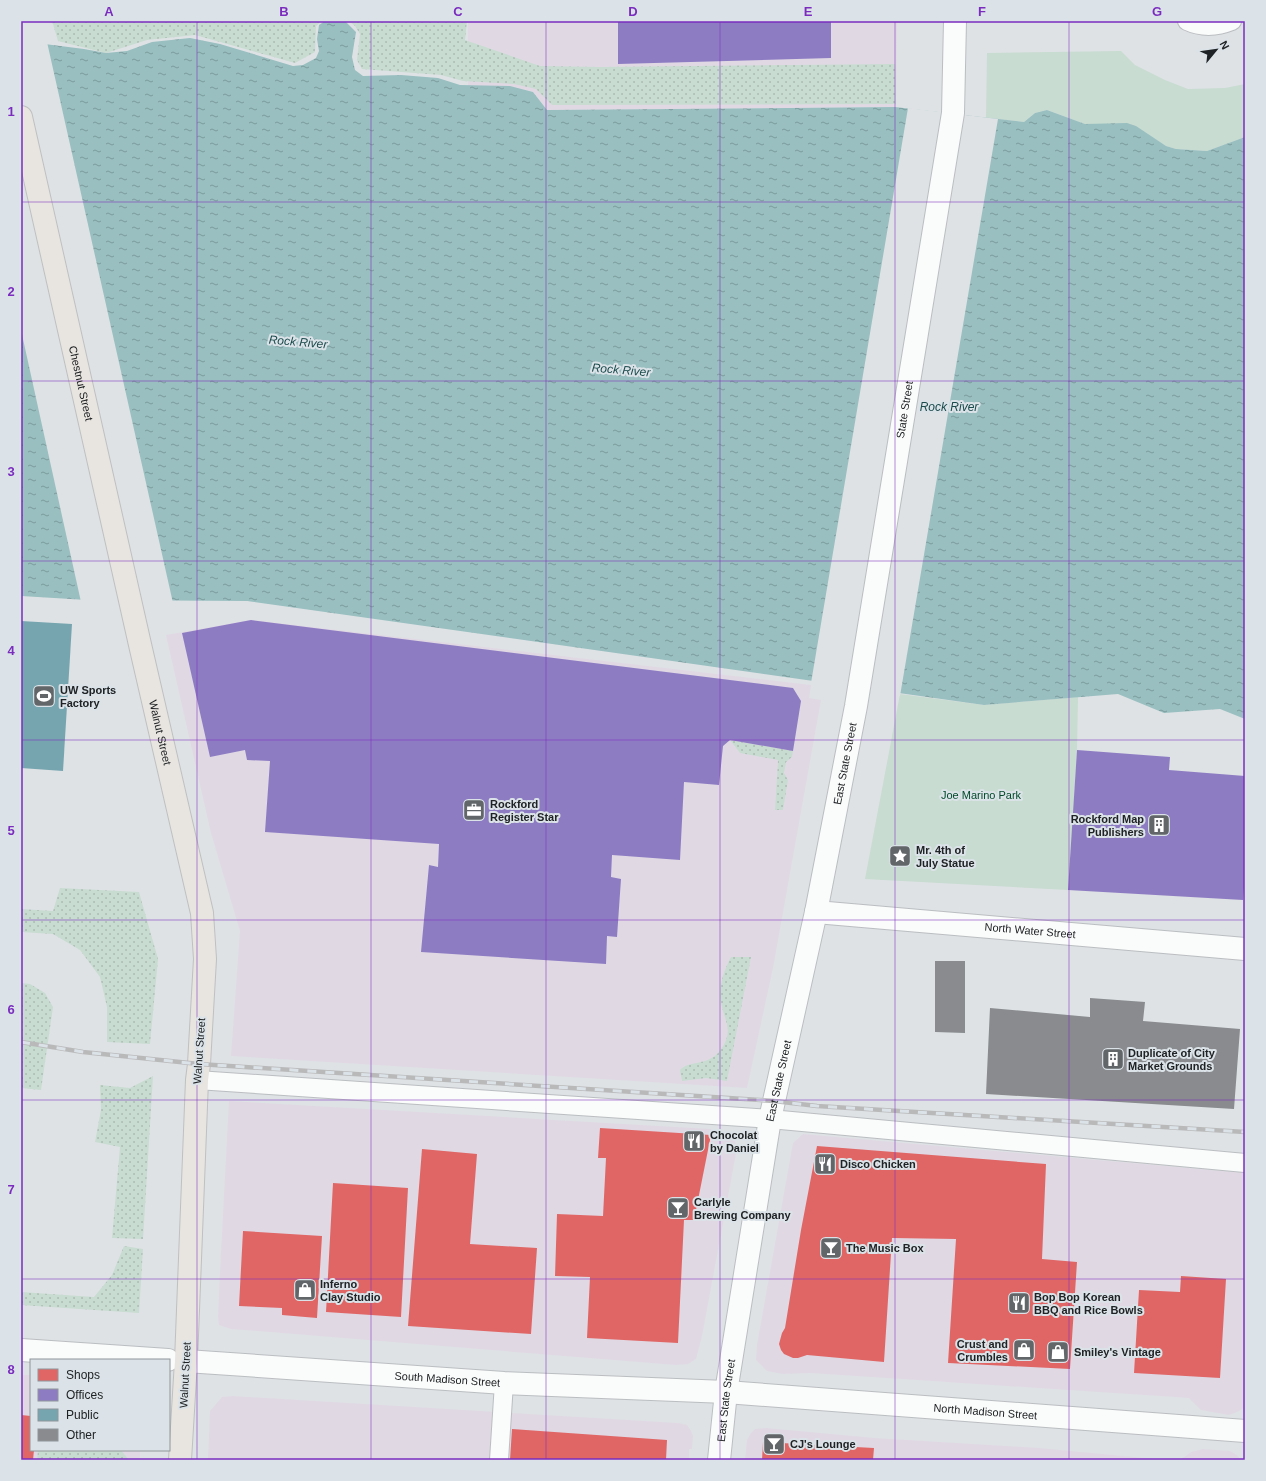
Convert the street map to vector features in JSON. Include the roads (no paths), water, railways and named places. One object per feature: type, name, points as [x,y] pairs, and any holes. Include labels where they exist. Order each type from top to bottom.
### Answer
[{"type":"main road","name":"Chestnut Street","points":[[21,117],[141,649]]},
{"type":"main road","name":"Walnut Street","points":[[141,649],[202,913],[205,959],[199,1064],[175,1360],[180,1460]]},
{"type":"street","name":"State Street","points":[[856,706],[953,113],[955,21]]},
{"type":"street","name":"East State Street","points":[[719,1460],[726,1392],[770,1119],[816,912],[856,706]]},
{"type":"street","name":"North Water Street","points":[[816,912],[1245,949]]},
{"type":"street","name":"South Madison Street","points":[[21,1350],[160,1359]]},
{"type":"street","name":"South Madison Street","points":[[175,1360],[504,1383],[726,1392]]},
{"type":"street","name":"North Madison Street","points":[[726,1392],[1245,1431]]},
{"type":"lane","points":[[1187,21],[1206,26],[1219,26],[1232,21]]},
{"type":"lane","points":[[197,1080],[770,1119],[1245,1163]]},
{"type":"lane","points":[[499,1460],[504,1383]]},
{"type":"water","name":"Rock River","points":[[325,21],[345,21],[356,32],[352,57],[355,70],[363,76],[401,75],[438,78],[460,85],[510,86],[533,92],[547,110],[895,107],[1024,122],[1035,113],[1047,110],[1085,124],[1127,123],[1136,126],[1166,146],[1176,149],[1207,151],[1245,137],[1245,719],[1220,709],[1164,713],[1118,694],[984,705],[247,601],[87,600],[21,596],[21,41],[106,53],[127,51],[152,42],[190,38],[220,44],[293,66],[303,65],[316,58],[319,51],[317,39],[319,25]]},
{"type":"railway","points":[[21,1042],[83,1052],[199,1064],[774,1101],[817,1106],[1245,1132]]},
{"type":"place","name":"UW Sports Factory","points":[[44,696]]},
{"type":"place","name":"Rockford Register Star","points":[[474,810]]},
{"type":"place","name":"Rockford Map Publishers","points":[[1159,825]]},
{"type":"place","name":"Mr. 4th of July Statue","points":[[900,856]]},
{"type":"place","name":"Duplicate of City Market Grounds","points":[[1113,1059]]},
{"type":"place","name":"Chocolat by Daniel","points":[[694,1141]]},
{"type":"place","name":"Disco Chicken","points":[[825,1164]]},
{"type":"place","name":"Carlyle Brewing Company","points":[[678,1208]]},
{"type":"place","name":"The Music Box","points":[[831,1248]]},
{"type":"place","name":"Inferno Clay Studio","points":[[305,1290]]},
{"type":"place","name":"Bop Bop Korean BBQ and Rice Bowls","points":[[1019,1303]]},
{"type":"place","name":"Crust and Crumbles","points":[[1024,1350]]},
{"type":"place","name":"Smiley's Vintage","points":[[1058,1352]]},
{"type":"place","name":"CJ's Lounge","points":[[774,1444]]},
{"type":"park label","name":"Joe Marino Park","points":[[981,795]]}]
